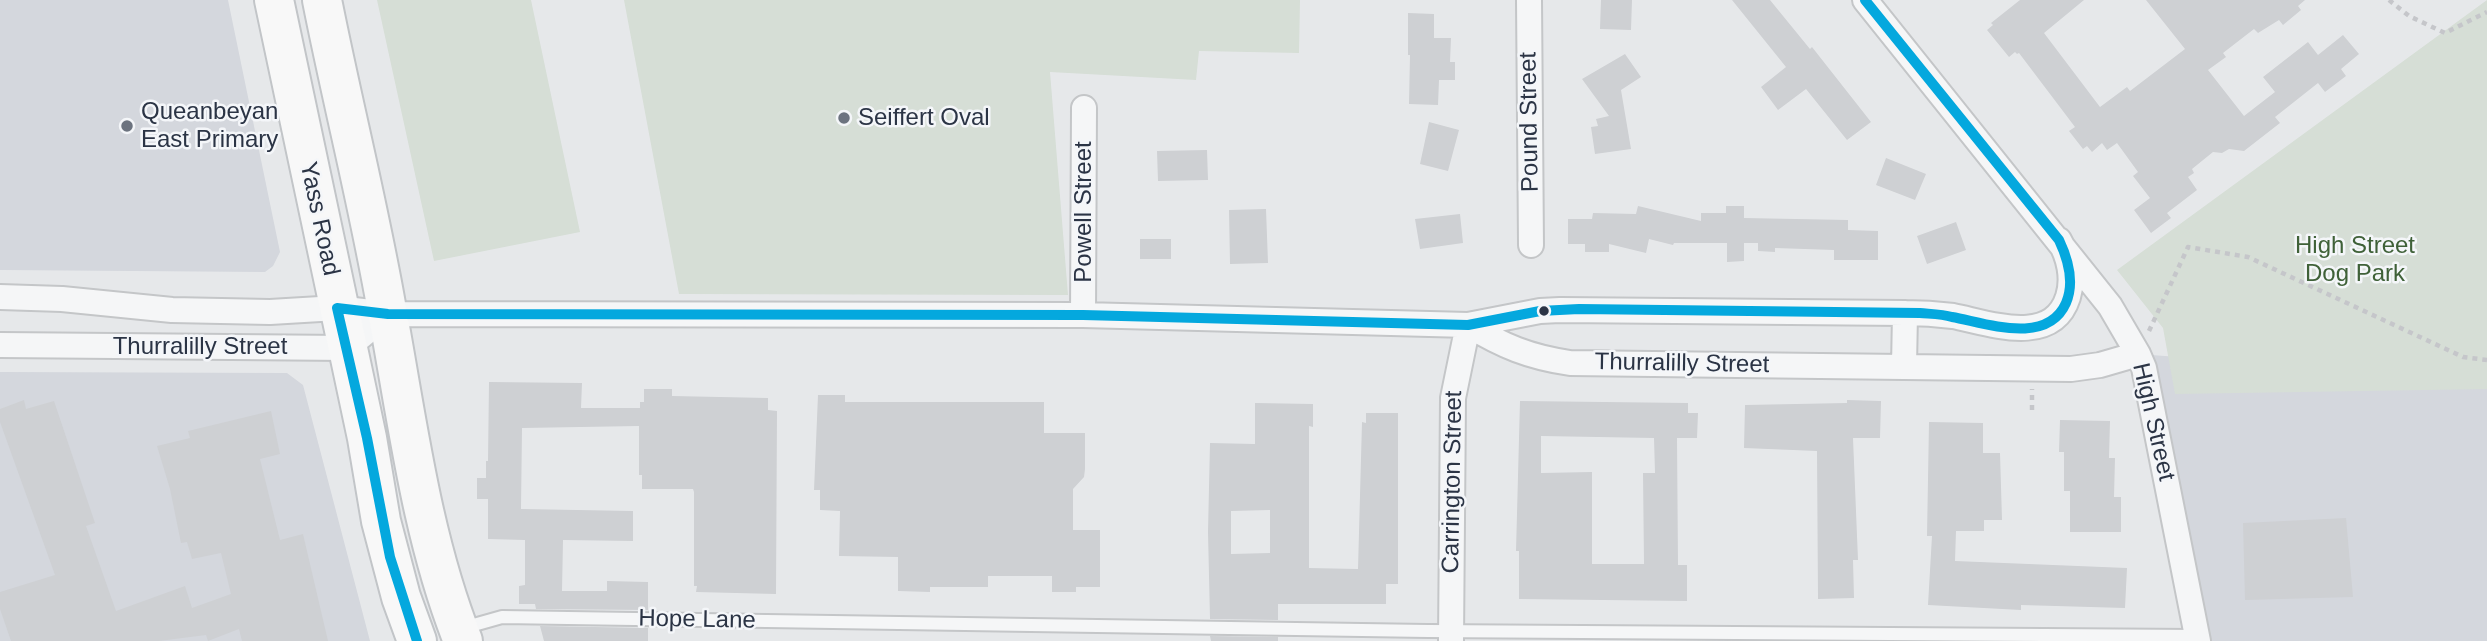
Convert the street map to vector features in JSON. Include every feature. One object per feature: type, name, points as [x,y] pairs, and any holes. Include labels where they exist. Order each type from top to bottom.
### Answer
[{"type":"main road","name":"Yass Road","points":[[274,0],[387,545],[401,597],[417,641]]},
{"type":"main road","name":"Yass Road","points":[[322,0],[432,539],[461,635]]},
{"type":"street","name":"Pound Street","points":[[1529,0],[1531,245]]},
{"type":"street","name":"High Street","points":[[1865,0],[2110,306],[2138,354],[2150,395],[2198,638]]},
{"type":"street","name":"Powell Street","points":[[1083,315],[1084,108]]},
{"type":"street","name":"Thurralilly Street","points":[[0,298],[62,299],[180,310],[262,312],[337,308],[388,314],[1083,315],[1468,325],[1540,311],[1560,310],[1905,313],[1941,314],[2014,328],[2037,326],[2052,320],[2065,305],[2070,284],[2069,263],[2059,240]]},
{"type":"street","points":[[1904,367],[1905,313]]},
{"type":"street","points":[[347,348],[388,314]]},
{"type":"street","name":"Thurralilly Street","points":[[1468,325],[1513,350],[1534,357],[1570,363],[2071,369],[2100,365],[2138,354]]},
{"type":"street","name":"Carrington Street","points":[[1451,636],[1453,398],[1468,325]]},
{"type":"street","name":"Thurralilly Street","points":[[0,345],[347,348]]},
{"type":"lane","name":"Hope Lane","points":[[461,635],[502,617],[1451,636],[2198,638]]},
{"type":"path","points":[[2389,0],[2409,16],[2445,33],[2487,12]]},
{"type":"path","points":[[2138,354],[2188,247],[2248,257],[2463,357],[2487,359]]},
{"type":"path","points":[[2032,388],[2032,410]]},
{"type":"shaded area","name":"Queanbeyan East Primary","points":[[0,0],[228,0],[280,252],[273,266],[265,272],[0,270]]},
{"type":"shaded area","points":[[2138,354],[2487,380],[2487,641],[1695,641],[2197,636]]},
{"type":"shaded area","points":[[0,372],[287,373],[303,385],[370,641],[0,641]]},
{"type":"green space","points":[[377,0],[531,0],[580,232],[434,261]]},
{"type":"green space","name":"Seiffert Oval","points":[[624,0],[1300,0],[1299,53],[1199,51],[1196,80],[1050,72],[1068,295],[679,294]]},
{"type":"green space","name":"High Street Dog Park","points":[[2487,0],[2487,389],[2175,394],[2163,328],[2117,270]]},
{"type":"building","points":[[1601,0],[1632,0],[1631,30],[1600,29]]},
{"type":"building","points":[[1732,0],[1770,0],[1810,49],[1812,47],[1871,122],[1847,140],[1806,89],[1778,110],[1761,87],[1786,67]]},
{"type":"building","points":[[2020,0],[2084,0],[2044,33],[2100,107],[2127,87],[2130,91],[2185,49],[2146,0],[2305,0],[2298,6],[2301,10],[2283,25],[2279,20],[2258,33],[2254,29],[2223,53],[2226,57],[2208,70],[2244,116],[2275,92],[2263,77],[2308,42],[2318,55],[2343,35],[2359,54],[2341,69],[2346,76],[2325,92],[2318,83],[2275,117],[2280,123],[2244,151],[2229,149],[2222,153],[2213,152],[2192,169],[2194,173],[2188,177],[2197,190],[2167,213],[2171,218],[2151,233],[2134,210],[2150,198],[2133,176],[2138,172],[2117,143],[2107,150],[2102,143],[2092,152],[2087,146],[2083,149],[2069,131],[2075,127],[2019,53],[2015,52],[2009,57],[1987,30],[1993,25],[1991,23]]},
{"type":"building","points":[[1408,13],[1434,14],[1434,38],[1451,38],[1450,62],[1455,62],[1455,80],[1439,80],[1438,105],[1409,104]]},
{"type":"building","points":[[1625,54],[1641,77],[1621,90],[1631,149],[1595,154],[1591,127],[1598,126],[1596,119],[1609,116],[1582,79]]},
{"type":"building","points":[[1429,122],[1459,130],[1448,171],[1420,164]]},
{"type":"building","points":[[1207,150],[1208,180],[1158,181],[1157,151]]},
{"type":"building","points":[[1886,158],[1926,174],[1915,200],[1876,185]]},
{"type":"building","points":[[1638,206],[1701,221],[1701,213],[1726,213],[1726,206],[1744,206],[1744,218],[1848,220],[1848,230],[1878,231],[1878,260],[1834,260],[1834,250],[1775,248],[1775,252],[1758,251],[1758,243],[1744,243],[1744,261],[1727,262],[1727,243],[1673,245],[1649,239],[1646,253],[1609,244],[1609,252],[1585,252],[1585,244],[1568,244],[1568,219],[1592,219],[1593,213],[1636,214]]},
{"type":"building","points":[[1266,209],[1268,263],[1230,264],[1229,210]]},
{"type":"building","points":[[1460,214],[1463,243],[1420,249],[1415,219]]},
{"type":"building","points":[[1956,222],[1966,250],[1927,264],[1917,236]]},
{"type":"building","points":[[1140,239],[1171,239],[1171,259],[1140,259]]},
{"type":"building","points":[[489,382],[582,383],[581,408],[640,408],[640,402],[644,402],[644,389],[672,389],[672,396],[768,398],[768,410],[777,411],[776,594],[696,592],[693,489],[642,489],[642,475],[639,475],[639,426],[522,428],[521,509],[633,511],[633,541],[563,540],[562,591],[607,591],[607,581],[648,582],[648,610],[536,609],[535,604],[519,604],[519,586],[525,585],[525,540],[488,539],[488,499],[477,499],[477,478],[486,478],[488,461]]},
{"type":"building","points":[[818,395],[845,395],[845,402],[1044,402],[1044,433],[1085,433],[1084,477],[1073,489],[1073,530],[1100,530],[1100,587],[1076,587],[1076,592],[1052,592],[1052,576],[988,576],[988,587],[930,587],[930,592],[898,591],[898,557],[839,556],[840,511],[820,510],[820,490],[814,490]]},
{"type":"building","points":[[24,400],[26,409],[54,401],[95,523],[86,526],[116,611],[185,586],[192,608],[231,594],[221,553],[192,559],[187,542],[181,543],[170,489],[157,446],[190,438],[188,431],[271,411],[280,454],[260,459],[280,540],[303,534],[328,641],[242,641],[239,629],[208,641],[206,635],[159,641],[11,641],[0,609],[0,592],[55,575],[0,422],[0,409]]},
{"type":"building","points":[[1847,400],[1881,401],[1880,438],[1853,438],[1858,560],[1853,560],[1854,598],[1818,599],[1817,451],[1744,448],[1745,405],[1847,403]]},
{"type":"building","points":[[1520,401],[1688,403],[1688,413],[1698,413],[1697,438],[1677,438],[1678,565],[1687,565],[1687,601],[1519,599],[1519,551],[1516,551]],"holes":[[[1541,436],[1654,438],[1655,473],[1643,473],[1644,564],[1592,564],[1592,472],[1541,473]]]},
{"type":"building","points":[[1255,403],[1313,404],[1313,427],[1309,426],[1309,568],[1358,569],[1362,422],[1366,423],[1366,413],[1398,413],[1398,584],[1386,584],[1386,604],[1278,604],[1278,620],[1210,619],[1210,443],[1255,444]],"holes":[[[1270,510],[1270,553],[1231,554],[1231,511]]]},
{"type":"building","points":[[2060,420],[2110,421],[2109,458],[2115,458],[2114,497],[2121,497],[2121,532],[2070,532],[2070,491],[2064,491],[2064,452],[2059,452]]},
{"type":"building","points":[[1929,422],[1983,423],[1983,453],[2000,453],[2002,520],[1984,520],[1984,531],[1956,531],[1955,561],[2127,568],[2125,608],[2021,605],[2021,610],[1928,605],[1932,536],[1927,536]]},
{"type":"building","points":[[2346,518],[2353,597],[2245,600],[2243,523]]},
{"type":"building","points":[[540,626],[648,628],[648,641],[544,641]]},
{"type":"building","points":[[1210,636],[1278,637],[1278,641],[1211,641]]},
{"type":"transit line","points":[[417,641],[390,557],[367,438],[337,308],[388,314],[1083,315],[1468,325],[1540,311],[1579,309],[1920,313],[1944,315],[1998,327],[2031,328],[2045,324],[2057,316],[2069,295],[2069,271],[2059,240],[1865,0]]},
{"type":"place","name":"Seiffert Oval","points":[[844,118]]},
{"type":"place","name":"Queanbeyan East Primary","points":[[127,126]]}]
